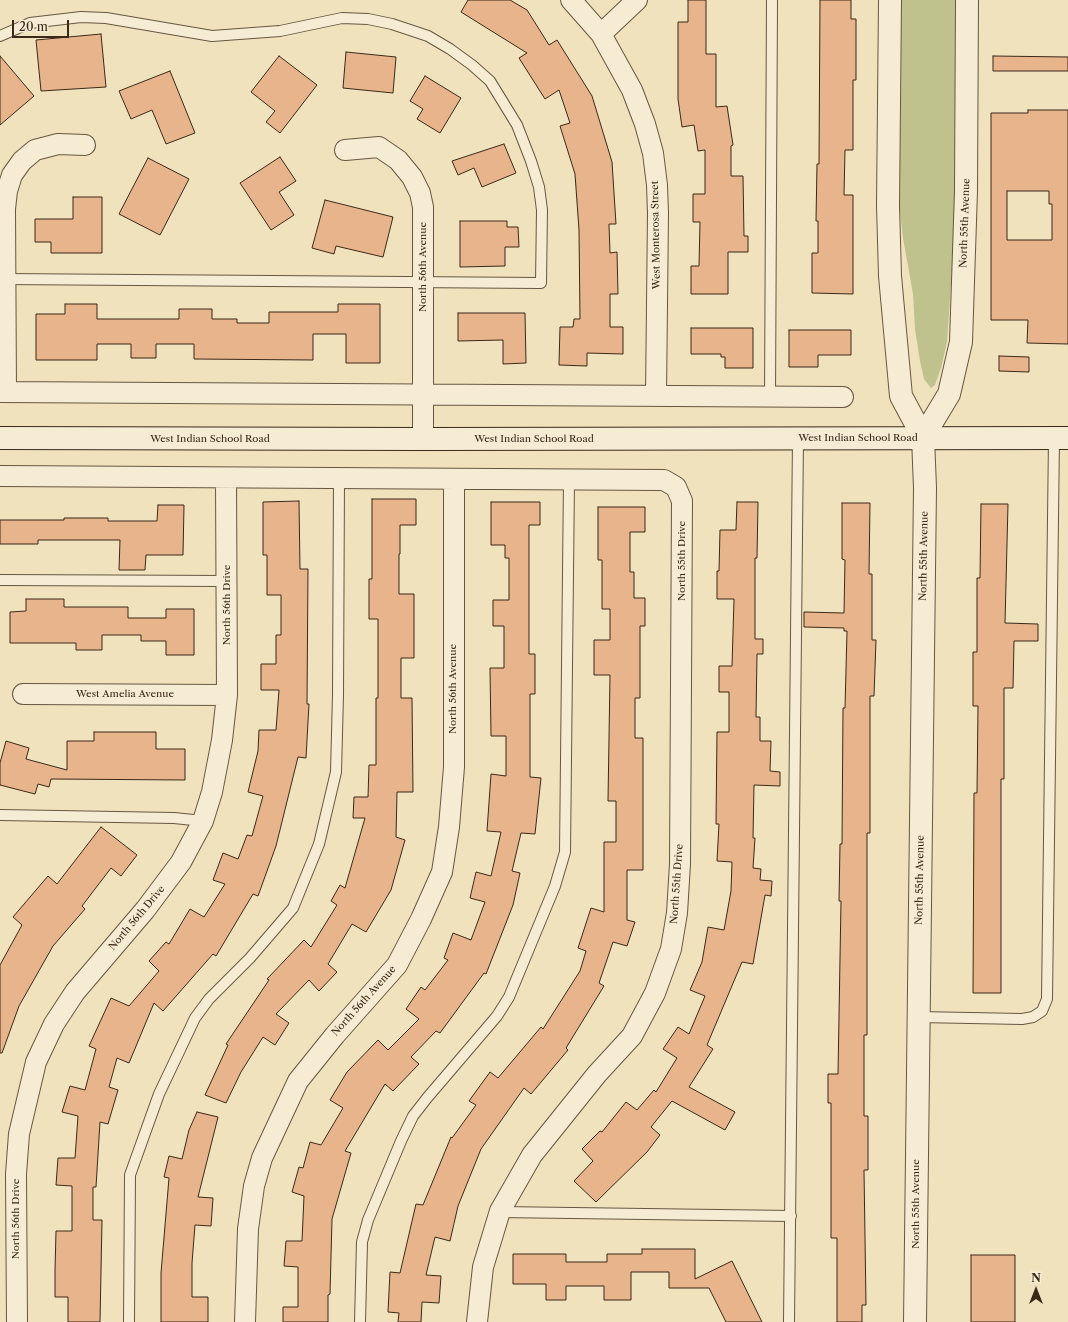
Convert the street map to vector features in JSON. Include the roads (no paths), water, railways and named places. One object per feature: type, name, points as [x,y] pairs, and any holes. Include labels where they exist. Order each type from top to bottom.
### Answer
[{"type":"street","name":"West Monterosa Street","points":[[571,0],[600,34],[632,90],[645,124],[652,153],[658,213],[656,396]]},
{"type":"street","points":[[600,34],[637,0]]},
{"type":"street","name":"North 55th Avenue","points":[[890,0],[888,206],[890,276],[901,396],[923,437],[925,488],[915,1322]]},
{"type":"street","name":"North 55th Avenue","points":[[923,437],[949,394],[961,342],[966,191],[967,0]]},
{"type":"street","points":[[84,145],[58,144],[35,150],[22,161],[12,175],[7,191],[5,209],[3,279],[3,392],[844,397]]},
{"type":"street","name":"North 56th Avenue","points":[[344,150],[379,147],[398,160],[412,177],[420,193],[423,208],[423,439]]},
{"type":"street","name":"West Indian School Road","points":[[0,438],[1061,438]]},
{"type":"street","points":[[0,476],[569,480]]},
{"type":"street","name":"North 56th Drive","points":[[17,1322],[16,1174],[19,1134],[36,1062],[54,1024],[74,992],[165,886],[181,862],[203,821],[212,792],[222,740],[227,695],[226,478]]},
{"type":"street","name":"North 56th Avenue","points":[[245,1322],[248,1229],[254,1186],[262,1158],[298,1081],[334,1035],[397,965],[421,919],[442,872],[449,827],[454,767],[454,479]]},
{"type":"street","name":"North 55th Drive","points":[[477,1322],[483,1267],[499,1212],[532,1155],[597,1074],[632,1036],[655,993],[671,949],[678,913],[680,864],[682,501],[676,487],[664,480],[569,480]]},
{"type":"street","name":"West Amelia Avenue","points":[[22,694],[227,695]]},
{"type":"lane","points":[[770,397],[772,0]]},
{"type":"lane","points":[[0,36],[30,23],[81,17],[106,18],[212,36],[280,31],[342,18],[368,19],[392,24],[428,36],[472,65],[490,81],[517,125],[539,187],[542,210],[541,283],[3,279]]},
{"type":"lane","points":[[790,1322],[798,438]]},
{"type":"lane","points":[[918,1017],[1022,1019],[1033,1017],[1042,1011],[1047,999],[1061,438]]},
{"type":"lane","points":[[129,1322],[130,1175],[159,1094],[195,1018],[209,999],[250,958],[292,908],[319,844],[336,772],[338,695],[339,478]]},
{"type":"lane","points":[[360,1322],[362,1242],[368,1220],[402,1141],[413,1116],[497,1016],[509,997],[555,886],[565,852],[569,480]]},
{"type":"lane","points":[[0,580],[227,581]]},
{"type":"lane","points":[[0,815],[174,818],[203,821]]},
{"type":"lane","points":[[499,1212],[791,1216]]}]
